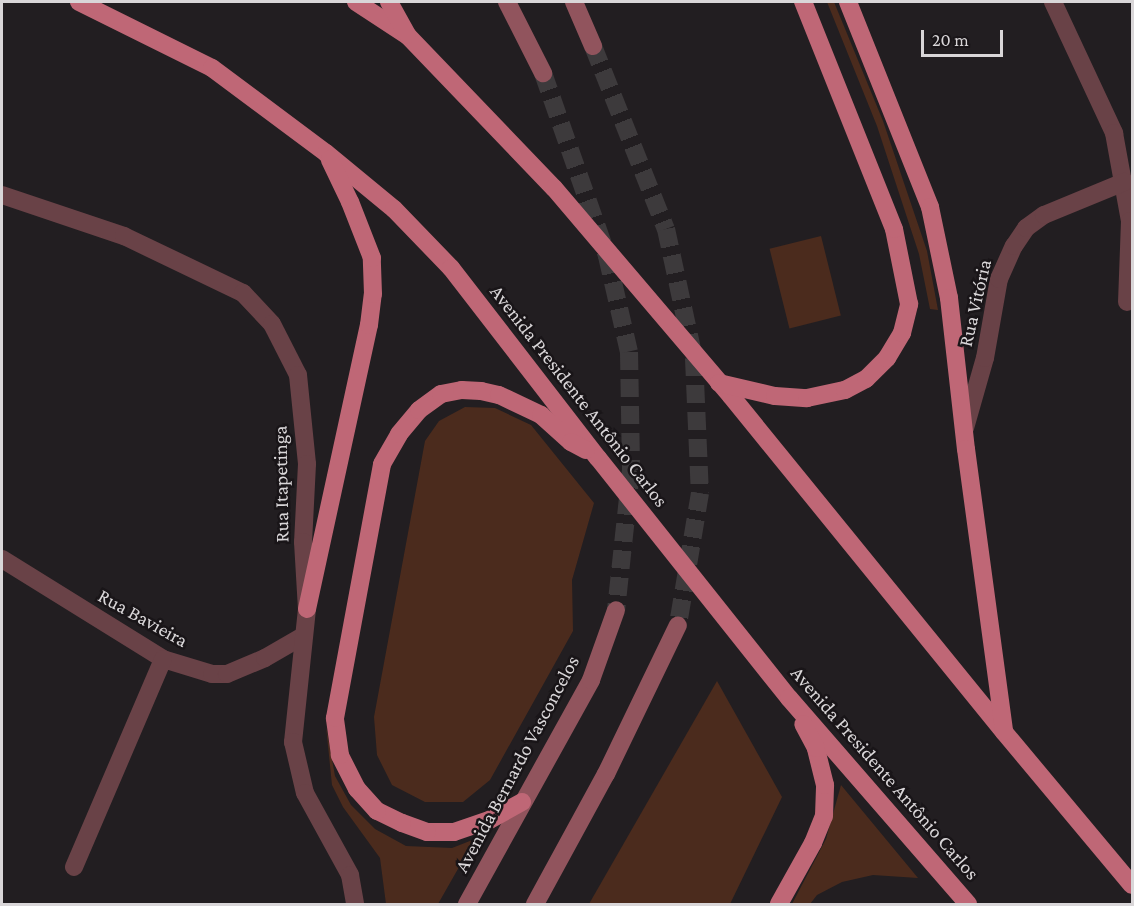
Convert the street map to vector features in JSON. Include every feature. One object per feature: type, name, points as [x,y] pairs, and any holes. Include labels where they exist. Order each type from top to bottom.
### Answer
[{"type":"highway","name":"Avenida Presidente Antônio Carlos","points":[[80,2],[213,68],[326,153],[394,209],[451,268],[598,458],[789,698],[968,904]]},
{"type":"highway","points":[[356,2],[408,36],[554,188],[719,383],[1132,885]]},
{"type":"highway","points":[[389,2],[408,36]]},
{"type":"highway","points":[[719,383],[775,396],[807,398],[845,390],[866,379],[887,357],[902,333],[909,304],[894,229],[803,2]]},
{"type":"highway","points":[[848,2],[930,207],[949,298],[1004,732]]},
{"type":"highway","points":[[307,609],[369,325],[373,294],[372,258],[350,202],[326,153]]},
{"type":"highway","points":[[522,802],[489,820],[454,832],[427,832],[377,811],[357,789],[340,755],[334,718],[382,464],[399,434],[418,410],[441,394],[462,390],[499,396],[541,415],[571,442],[598,458]]},
{"type":"highway","points":[[779,904],[813,843],[824,816],[825,785],[816,748],[789,698]]},
{"type":"main road","points":[[507,2],[543,73]]},
{"type":"main road","points":[[574,2],[593,46]]},
{"type":"main road","name":"Avenida Bernardo Vasconcelos","points":[[467,904],[591,680],[616,610]]},
{"type":"main road","points":[[535,904],[606,774],[678,625]]},
{"type":"street","points":[[1053,2],[1114,133],[1130,221],[1127,302]]},
{"type":"street","name":"Rua Vitória","points":[[965,428],[985,358],[999,279],[1014,246],[1026,228],[1044,215],[1124,182]]},
{"type":"street","name":"Rua Itapetinga","points":[[2,195],[124,237],[207,274],[243,293],[272,324],[298,375],[307,464],[303,542],[307,609],[293,742],[305,793],[350,875],[355,904]]},
{"type":"street","name":"Rua Bavieira","points":[[2,559],[163,658],[212,674],[227,674],[264,658],[303,636]]},
{"type":"street","points":[[74,867],[163,658]]},
{"type":"shaded area","points":[[827,2],[834,2],[883,121],[927,251],[938,310],[930,309],[919,254],[877,126]]},
{"type":"shaded area","points":[[821,236],[841,316],[789,328],[770,249]]},
{"type":"shaded area","points":[[465,407],[495,408],[531,425],[594,503],[572,580],[573,631],[490,780],[463,802],[425,802],[392,785],[377,755],[374,717],[425,441],[439,421]]},
{"type":"shaded area","points":[[717,681],[782,797],[730,904],[589,904]]},
{"type":"shaded area","points":[[326,726],[335,776],[351,805],[375,829],[406,846],[452,848],[475,839],[438,904],[386,904],[380,858],[343,807],[332,785]]},
{"type":"shaded area","points":[[841,785],[918,878],[873,875],[842,882],[817,895],[810,904],[792,904],[826,839]]},
{"type":"tunnel","points":[[593,46],[666,229],[694,358],[700,493],[678,625]]},
{"type":"tunnel","points":[[543,73],[607,256],[629,352],[631,470],[616,610]]}]
